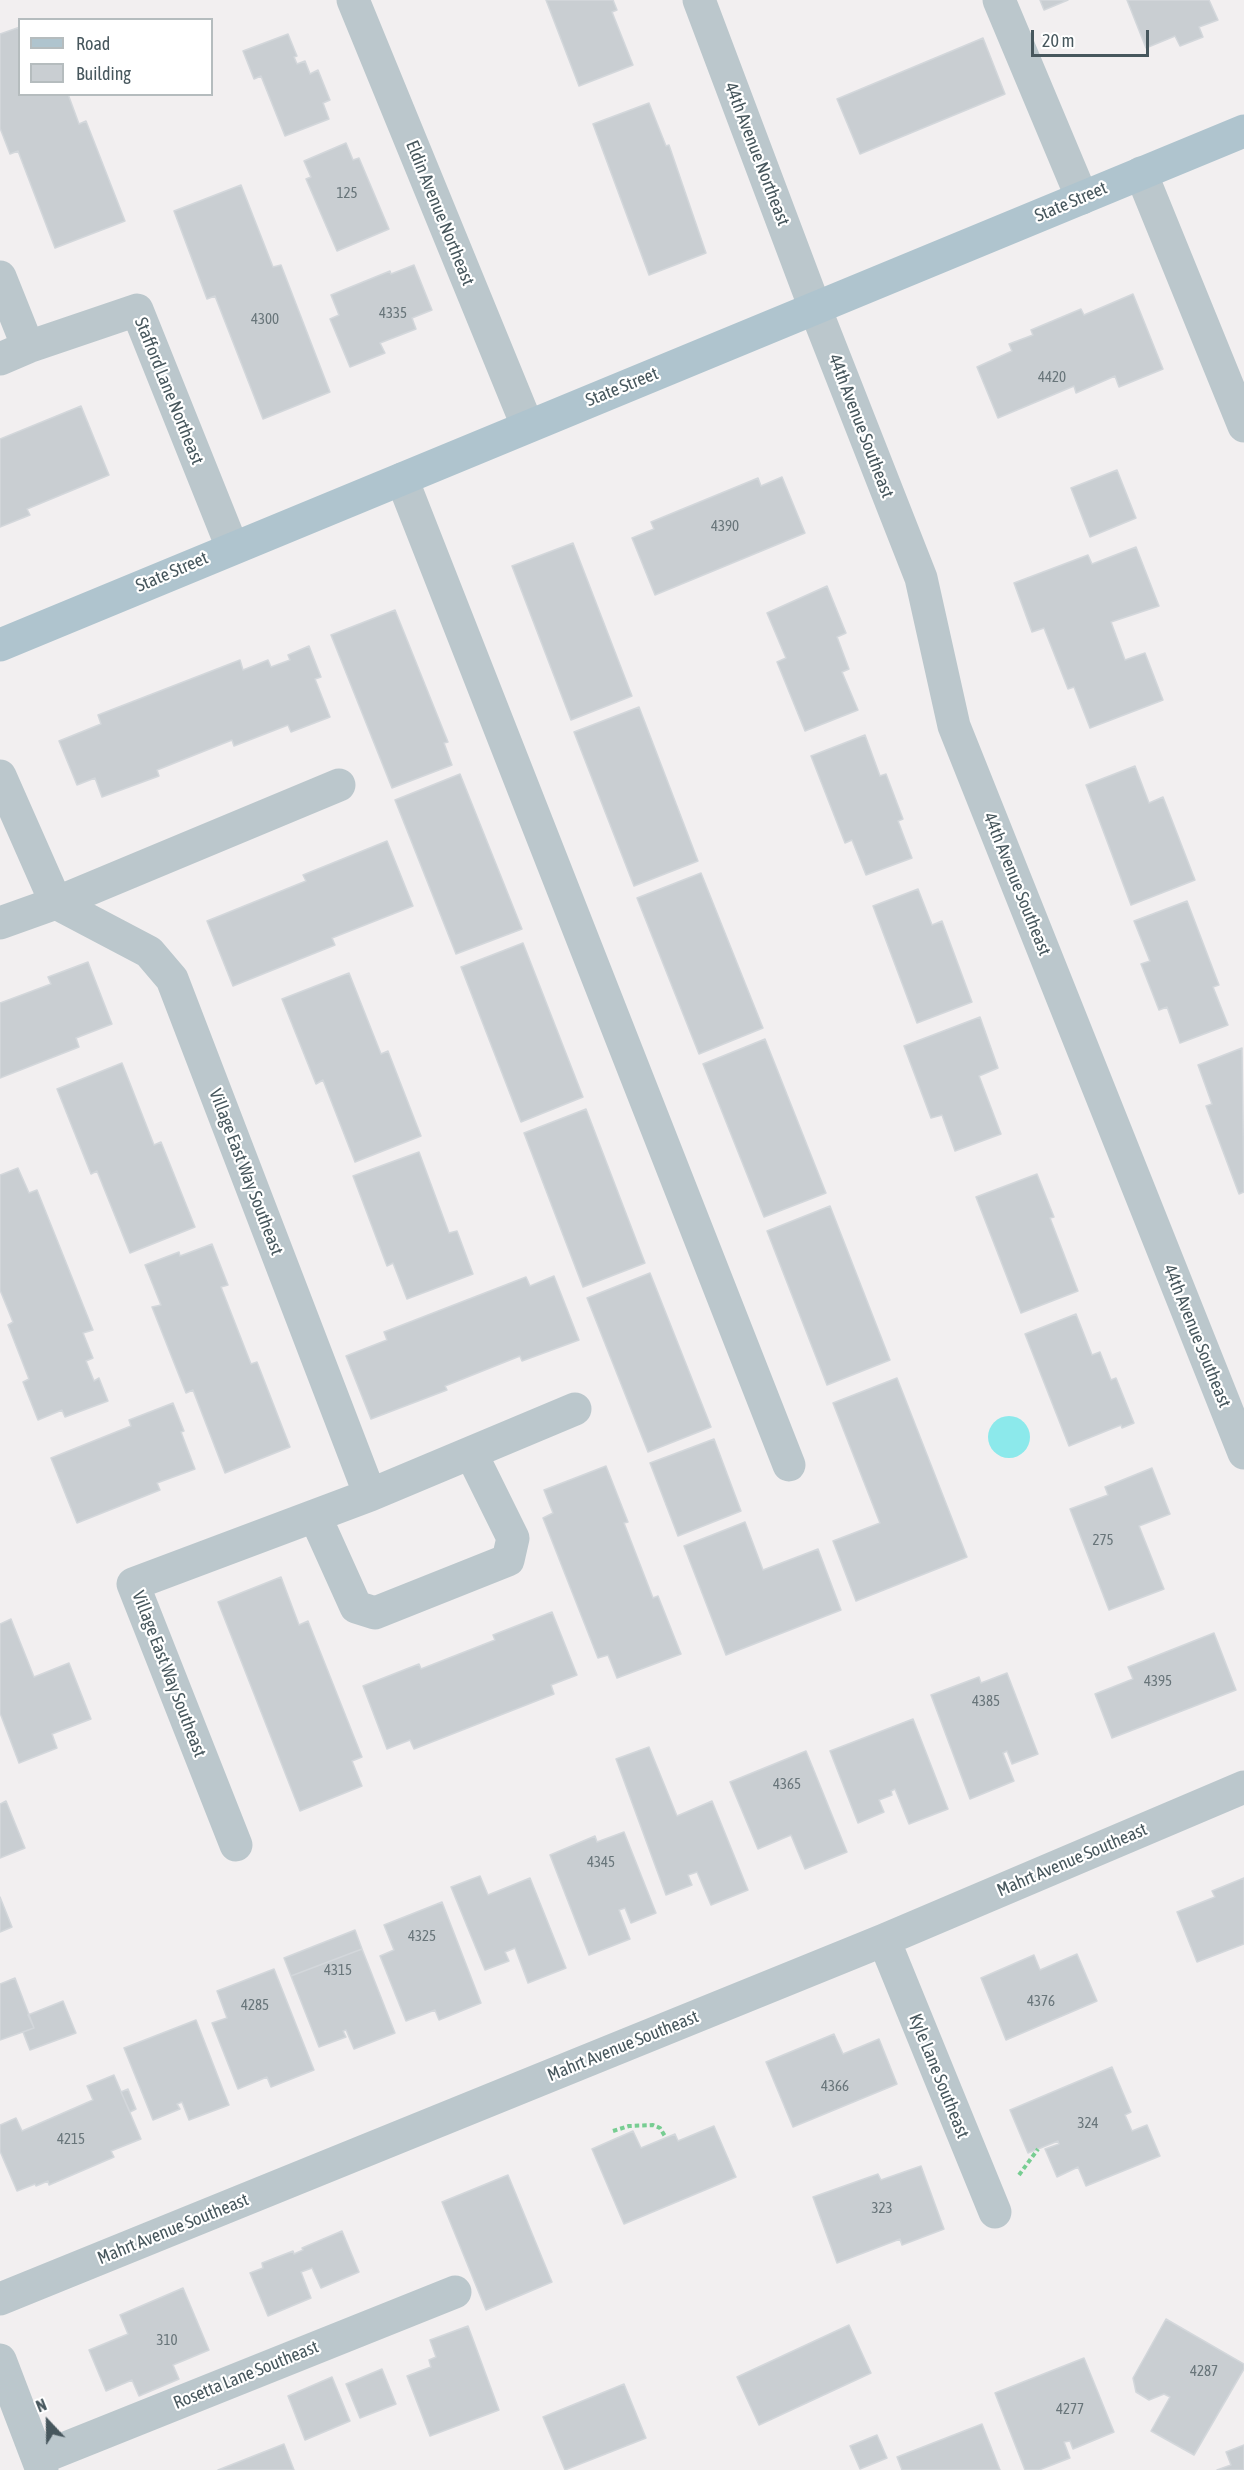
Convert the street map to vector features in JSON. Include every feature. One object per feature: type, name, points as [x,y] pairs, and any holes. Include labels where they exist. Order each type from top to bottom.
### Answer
[{"type":"main road","name":"State Street","points":[[0,645],[527,425],[1244,131]]},
{"type":"street","name":"Eldin Avenue Northeast","points":[[354,0],[527,425]]},
{"type":"street","name":"44th Avenue Northeast","points":[[699,0],[815,308]]},
{"type":"street","points":[[999,0],[1082,198]]},
{"type":"street","points":[[1141,173],[1244,426]]},
{"type":"street","name":"Stafford Lane Northeast","points":[[0,278],[14,353],[137,310],[232,547]]},
{"type":"street","name":"44th Avenue Southeast","points":[[815,308],[921,578],[954,726],[1244,1453]]},
{"type":"street","points":[[402,479],[789,1465]]},
{"type":"street","points":[[0,776],[56,903]]},
{"type":"street","points":[[0,923],[56,903],[339,785]]},
{"type":"street","name":"Village East Way Southeast","points":[[56,903],[149,952],[172,979],[370,1495]]},
{"type":"street","name":"Village East Way Southeast","points":[[236,1845],[133,1584],[370,1495],[575,1409]]},
{"type":"street","points":[[315,1516],[357,1607],[375,1613],[508,1560],[513,1538],[471,1453]]},
{"type":"street","name":"Mahrt Avenue Southeast","points":[[0,2299],[884,1940],[1244,1787]]},
{"type":"street","name":"Kyle Lane Southeast","points":[[884,1940],[994,2212]]},
{"type":"street","name":"Rosetta Lane Southeast","points":[[40,2465],[455,2292]]},
{"type":"street","points":[[0,2360],[40,2465]]},
{"type":"path","points":[[613,2131],[628,2126],[653,2125],[660,2128],[666,2138]]},
{"type":"water","points":[[1009,1416],[1017,1417],[1024,1422],[1029,1429],[1029,1445],[1024,1452],[1017,1457],[1009,1458],[1001,1457],[994,1452],[989,1445],[988,1437],[989,1429],[994,1422],[1001,1417]]},
{"type":"building","points":[[546,0],[613,0],[617,10],[612,12],[633,65],[579,86]]},
{"type":"building","points":[[1040,0],[1068,0],[1044,10]]},
{"type":"building","points":[[1127,0],[1209,0],[1218,20],[1199,27],[1203,37],[1180,46],[1175,36],[1146,48]]},
{"type":"building","points":[[18,28],[18,96],[69,96],[79,124],[86,121],[125,221],[55,248],[18,151],[10,154],[0,128],[0,34]]},
{"type":"building","points":[[288,34],[297,56],[294,57],[297,64],[305,61],[310,74],[318,70],[330,100],[323,103],[329,119],[285,136],[261,76],[254,79],[243,51]]},
{"type":"building","points":[[983,38],[1005,94],[860,154],[837,99]]},
{"type":"building","points":[[649,103],[666,146],[669,145],[706,253],[649,275],[593,124]]},
{"type":"building","points":[[346,143],[353,160],[359,158],[389,229],[337,251],[306,179],[311,177],[304,161]]},
{"type":"building","points":[[241,185],[273,267],[281,265],[330,392],[263,419],[215,296],[207,299],[174,211]]},
{"type":"building","points":[[414,265],[432,310],[412,318],[416,329],[380,343],[385,353],[350,367],[330,319],[339,315],[331,295],[390,271],[391,274]]},
{"type":"building","points":[[1133,294],[1163,369],[1119,387],[1115,376],[1076,393],[1074,386],[998,418],[977,367],[1012,351],[1009,344],[1033,335],[1031,330],[1081,309],[1084,315]]},
{"type":"building","points":[[81,406],[109,475],[27,509],[30,515],[0,527],[0,439]]},
{"type":"building","points":[[1117,470],[1136,518],[1090,537],[1071,488]]},
{"type":"building","points":[[782,477],[805,533],[655,595],[632,538],[654,529],[651,522],[758,478],[761,486]]},
{"type":"building","points":[[573,543],[632,696],[571,720],[512,566]]},
{"type":"building","points":[[1136,547],[1159,606],[1111,622],[1125,660],[1145,653],[1163,700],[1090,728],[1074,687],[1068,689],[1044,628],[1032,632],[1014,583],[1088,555],[1092,564]]},
{"type":"building","points":[[827,586],[846,633],[837,637],[849,669],[842,672],[858,710],[805,731],[777,662],[786,658],[767,613]]},
{"type":"building","points":[[395,610],[448,742],[444,743],[452,765],[392,788],[331,635]]},
{"type":"building","points":[[309,646],[321,677],[315,679],[330,717],[291,732],[288,725],[234,746],[232,740],[157,770],[159,776],[102,797],[95,778],[77,785],[59,741],[101,724],[98,715],[240,660],[243,670],[268,660],[271,667],[290,660],[288,655]]},
{"type":"building","points":[[639,707],[698,861],[634,886],[574,732]]},
{"type":"building","points":[[865,735],[880,776],[886,774],[903,819],[898,821],[912,858],[866,875],[852,840],[845,843],[811,756]]},
{"type":"building","points":[[1135,766],[1149,803],[1163,797],[1195,880],[1131,905],[1086,785]]},
{"type":"building","points":[[460,774],[522,929],[456,954],[395,800]]},
{"type":"building","points":[[387,841],[413,906],[332,938],[335,945],[233,986],[207,921],[306,881],[303,875]]},
{"type":"building","points":[[701,873],[763,1028],[699,1054],[637,898]]},
{"type":"building","points":[[918,889],[932,925],[942,921],[972,1002],[917,1023],[873,906]]},
{"type":"building","points":[[1187,901],[1219,985],[1213,987],[1228,1025],[1180,1043],[1167,1007],[1159,1010],[1141,964],[1150,961],[1134,921]]},
{"type":"building","points":[[523,943],[583,1097],[521,1122],[461,967]]},
{"type":"building","points":[[88,962],[112,1024],[76,1038],[79,1047],[0,1078],[0,1003],[51,984],[48,977]]},
{"type":"building","points":[[349,973],[381,1054],[388,1051],[421,1136],[355,1162],[323,1080],[316,1084],[282,999]]},
{"type":"building","points":[[980,1017],[998,1068],[979,1076],[1001,1134],[955,1151],[942,1115],[931,1118],[904,1046]]},
{"type":"building","points":[[765,1039],[826,1193],[764,1217],[703,1064]]},
{"type":"building","points":[[1242,1048],[1244,1192],[1239,1194],[1206,1106],[1212,1104],[1198,1065]]},
{"type":"building","points":[[122,1063],[154,1145],[161,1142],[195,1227],[130,1253],[97,1171],[91,1174],[57,1089]]},
{"type":"building","points":[[586,1109],[645,1263],[583,1287],[524,1133]]},
{"type":"building","points":[[419,1152],[449,1233],[457,1231],[473,1274],[407,1299],[393,1263],[387,1266],[353,1176]]},
{"type":"building","points":[[18,1168],[29,1193],[37,1190],[93,1330],[83,1333],[93,1358],[86,1361],[94,1381],[99,1378],[108,1401],[65,1417],[62,1410],[38,1420],[23,1382],[29,1379],[8,1325],[13,1322],[0,1290],[0,1175]]},
{"type":"building","points":[[1037,1174],[1054,1217],[1050,1218],[1078,1291],[1021,1313],[976,1197]]},
{"type":"building","points":[[830,1206],[890,1360],[827,1385],[767,1231]]},
{"type":"building","points":[[212,1244],[228,1285],[221,1287],[251,1364],[257,1362],[290,1447],[225,1473],[193,1390],[186,1393],[152,1307],[161,1305],[145,1265],[179,1252],[180,1256]]},
{"type":"building","points":[[650,1273],[711,1427],[648,1452],[587,1298]]},
{"type":"building","points":[[554,1276],[579,1340],[522,1361],[520,1356],[445,1386],[447,1390],[371,1419],[346,1356],[387,1340],[384,1332],[526,1277],[530,1286]]},
{"type":"building","points":[[1076,1314],[1092,1355],[1100,1352],[1111,1380],[1116,1378],[1134,1423],[1122,1428],[1121,1425],[1069,1446],[1025,1334]]},
{"type":"building","points":[[897,1378],[967,1557],[856,1601],[833,1541],[880,1523],[833,1403]]},
{"type":"building","points":[[173,1403],[195,1469],[157,1483],[160,1490],[77,1523],[51,1458],[131,1426],[129,1420]]},
{"type":"building","points":[[714,1439],[741,1511],[678,1536],[650,1463]]},
{"type":"building","points":[[606,1466],[628,1522],[624,1523],[653,1598],[658,1596],[681,1654],[617,1678],[608,1655],[598,1658],[543,1518],[553,1513],[544,1490]]},
{"type":"building","points":[[1152,1468],[1170,1514],[1139,1526],[1164,1589],[1109,1610],[1070,1509],[1108,1495],[1105,1487]]},
{"type":"building","points":[[745,1522],[763,1570],[818,1549],[841,1610],[726,1655],[684,1546]]},
{"type":"building","points":[[281,1577],[299,1625],[308,1621],[362,1757],[352,1761],[362,1786],[300,1811],[218,1602]]},
{"type":"building","points":[[552,1612],[577,1675],[551,1685],[554,1694],[414,1749],[410,1740],[387,1749],[363,1686],[419,1664],[421,1669],[495,1640],[493,1635]]},
{"type":"building","points":[[11,1619],[34,1677],[69,1663],[91,1719],[52,1734],[57,1748],[19,1763],[0,1713],[0,1624]]},
{"type":"building","points":[[1214,1633],[1236,1690],[1112,1738],[1095,1694],[1133,1679],[1128,1667]]},
{"type":"building","points":[[1007,1673],[1038,1754],[1012,1764],[1007,1751],[1003,1753],[1014,1781],[970,1799],[931,1695],[979,1677],[981,1683]]},
{"type":"building","points":[[913,1719],[948,1809],[909,1824],[895,1789],[891,1791],[892,1795],[879,1800],[884,1812],[858,1823],[830,1751]]},
{"type":"building","points":[[649,1747],[677,1816],[712,1801],[748,1890],[711,1905],[697,1872],[688,1875],[692,1885],[666,1895],[616,1759]]},
{"type":"building","points":[[806,1751],[847,1852],[805,1869],[791,1835],[758,1849],[730,1782]]},
{"type":"building","points":[[6,1801],[25,1848],[0,1858],[0,1804]]},
{"type":"building","points":[[624,1832],[656,1913],[631,1923],[625,1908],[619,1910],[630,1939],[589,1955],[550,1855],[595,1836],[597,1842]]},
{"type":"building","points":[[480,1876],[488,1895],[530,1878],[566,1968],[528,1983],[515,1948],[505,1952],[509,1961],[485,1970],[451,1887]]},
{"type":"building","points":[[1244,1878],[1244,1944],[1197,1962],[1177,1912],[1215,1897],[1212,1891]]},
{"type":"building","points":[[0,1897],[12,1927],[0,1932]]},
{"type":"building","points":[[442,1902],[481,2003],[439,2020],[435,2010],[406,2021],[380,1956],[394,1950],[384,1925]]},
{"type":"building","points":[[355,1930],[362,1949],[291,1976],[284,1958]]},
{"type":"building","points":[[362,1949],[395,2033],[354,2049],[346,2030],[343,2031],[346,2037],[319,2047],[291,1976]]},
{"type":"building","points":[[1077,1954],[1097,2001],[1006,2040],[981,1978],[1034,1955],[1040,1970]]},
{"type":"building","points":[[274,1969],[314,2070],[271,2087],[267,2077],[238,2089],[212,2023],[227,2018],[217,1991]]},
{"type":"building","points":[[15,1978],[34,2028],[0,2040],[0,1984]]},
{"type":"building","points":[[63,2001],[76,2033],[30,2050],[23,2032],[34,2028],[28,2015]]},
{"type":"building","points":[[196,2020],[229,2105],[189,2120],[182,2102],[177,2104],[180,2109],[153,2120],[124,2048]]},
{"type":"building","points":[[834,2034],[843,2054],[879,2039],[897,2084],[793,2127],[766,2062]]},
{"type":"building","points":[[1112,2067],[1131,2112],[1125,2115],[1132,2131],[1147,2125],[1160,2156],[1086,2186],[1078,2167],[1057,2177],[1045,2149],[1059,2144],[1058,2141],[1028,2153],[1010,2110]]},
{"type":"building","points":[[114,2075],[141,2139],[111,2151],[114,2157],[49,2185],[48,2181],[17,2191],[0,2151],[0,2125],[16,2118],[22,2131],[93,2100],[87,2086]]},
{"type":"building","points":[[128,2089],[136,2109],[130,2112],[121,2092]]},
{"type":"building","points":[[714,2126],[736,2177],[624,2224],[592,2149],[633,2131],[641,2148],[675,2134],[678,2141]]},
{"type":"building","points":[[921,2166],[944,2229],[902,2245],[900,2239],[837,2263],[813,2197],[878,2174],[881,2180]]},
{"type":"building","points":[[508,2175],[552,2282],[486,2310],[442,2202]]},
{"type":"building","points":[[342,2231],[359,2272],[321,2288],[312,2268],[301,2272],[311,2298],[268,2316],[250,2273],[263,2268],[262,2263],[293,2251],[294,2254],[303,2250],[302,2248]]},
{"type":"building","points":[[183,2288],[209,2350],[173,2365],[179,2379],[139,2396],[132,2380],[106,2391],[89,2350],[128,2334],[120,2315]]},
{"type":"building","points":[[1166,2319],[1244,2364],[1244,2369],[1194,2455],[1151,2431],[1170,2397],[1164,2394],[1149,2400],[1136,2392],[1133,2378]]},
{"type":"building","points":[[849,2325],[871,2373],[759,2425],[737,2377]]},
{"type":"building","points":[[468,2326],[499,2410],[430,2436],[407,2376],[431,2367],[429,2360],[436,2357],[430,2340]]},
{"type":"building","points":[[1084,2358],[1114,2432],[1073,2449],[1070,2441],[1064,2442],[1070,2458],[1039,2470],[1025,2470],[995,2393]]},
{"type":"building","points":[[382,2369],[396,2404],[360,2418],[346,2384]]},
{"type":"building","points":[[332,2377],[350,2421],[305,2440],[288,2396]]},
{"type":"building","points":[[624,2384],[646,2438],[565,2470],[543,2417]]},
{"type":"building","points":[[982,2424],[1000,2470],[902,2470],[897,2457]]},
{"type":"building","points":[[877,2435],[887,2458],[860,2469],[850,2446]]},
{"type":"building","points":[[284,2444],[294,2470],[218,2470]]},
{"type":"building","points":[[1244,2445],[1244,2470],[1217,2470],[1231,2465],[1226,2452]]}]
